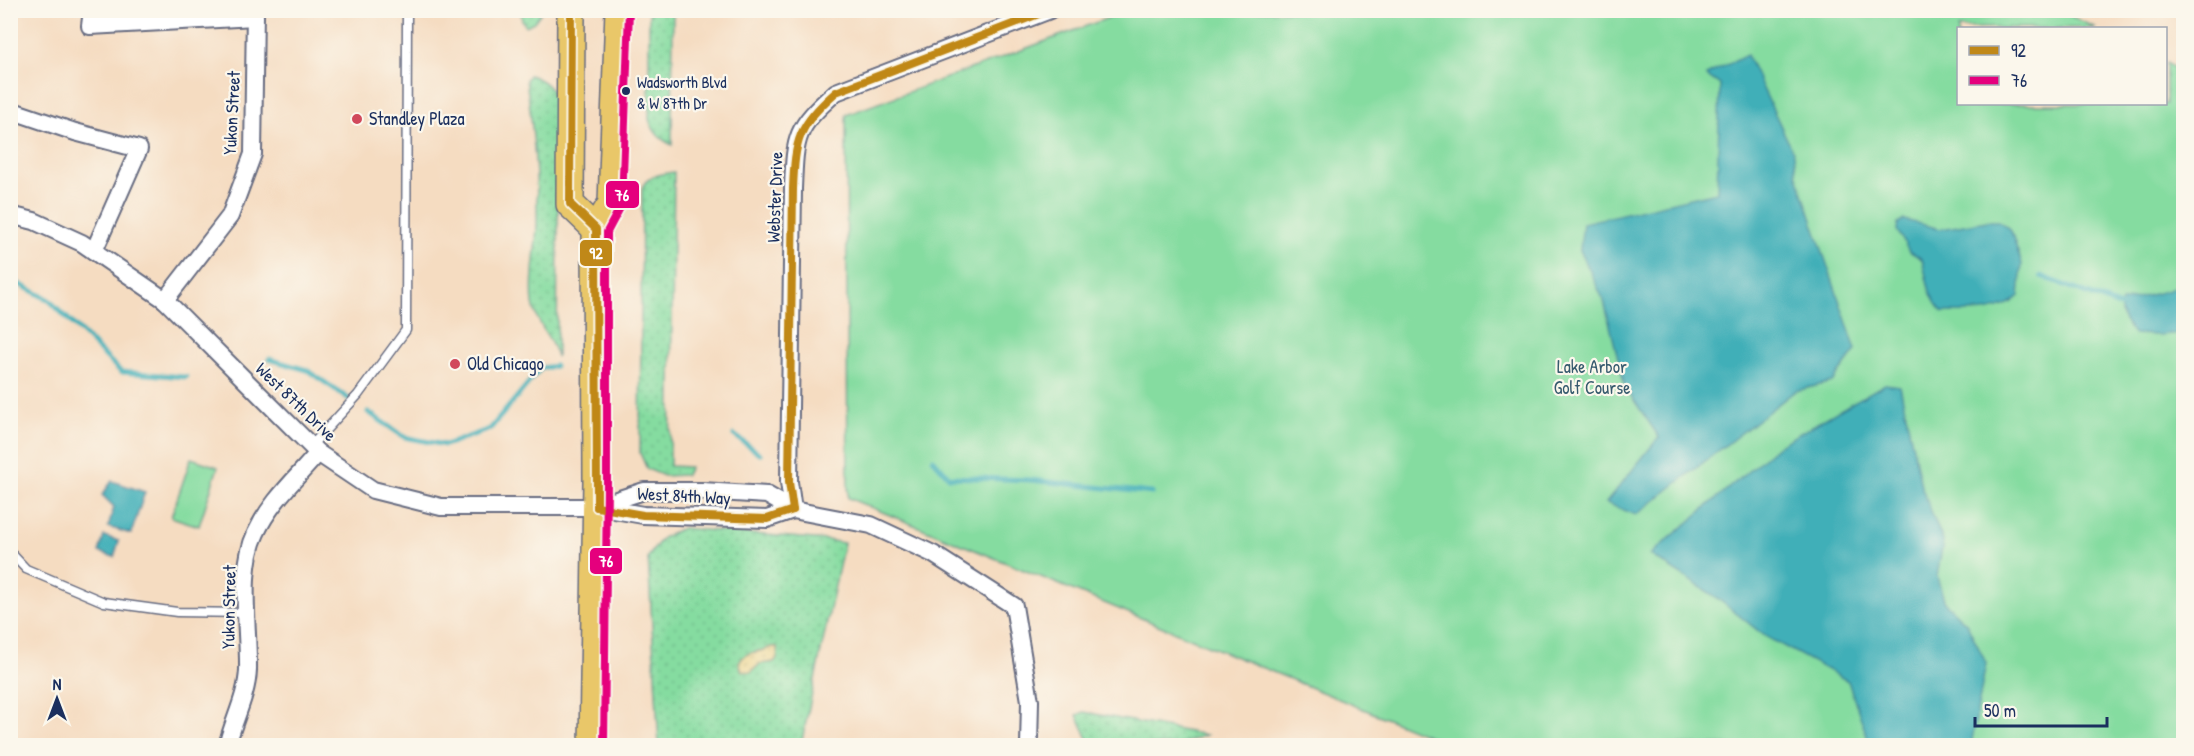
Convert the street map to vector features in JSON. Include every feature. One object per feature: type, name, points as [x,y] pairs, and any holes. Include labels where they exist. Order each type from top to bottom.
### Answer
[{"type":"main road","points":[[571,10],[570,204],[596,229]]},
{"type":"main road","points":[[593,746],[597,507],[596,229],[612,203],[619,10]]},
{"type":"street","points":[[92,10],[90,26],[255,14]]},
{"type":"street","name":"Webster Drive","points":[[793,510],[789,482],[793,189],[796,146],[802,126],[813,112],[836,92],[1050,10]]},
{"type":"street","name":"Yukon Street","points":[[165,300],[230,216],[252,154],[255,14]]},
{"type":"street","points":[[10,110],[75,132],[139,149],[94,251]]},
{"type":"street","name":"West 87th Drive","points":[[10,215],[34,221],[82,243],[165,300],[315,450],[374,490],[441,507],[597,507]]},
{"type":"street","name":"Yukon Street","points":[[226,746],[244,692],[248,672],[246,613],[248,560],[255,535],[268,510],[315,450]]},
{"type":"street","name":"West 84th Way","points":[[597,507],[644,491],[702,491],[767,495],[793,510],[871,525],[933,554],[1014,606],[1030,701],[1029,746]]},
{"type":"street","name":"West 84th Way","points":[[597,507],[643,515],[767,519],[793,510]]},
{"type":"lane","points":[[315,450],[406,330],[407,10]]},
{"type":"lane","points":[[10,552],[26,569],[104,602],[177,612],[246,613]]},
{"type":"green space","points":[[521,10],[542,11],[534,22],[526,26],[522,21]]},
{"type":"green space","points":[[649,11],[673,11],[672,145],[658,135],[649,119]]},
{"type":"green space","name":"Lake Arbor Golf Course","points":[[1127,11],[2060,11],[2094,27],[1957,27],[1957,105],[2167,105],[2167,64],[2183,72],[2183,745],[1451,745],[848,498],[846,115]]},
{"type":"green space","points":[[529,75],[548,86],[559,104],[557,357],[537,318],[533,303],[537,188],[526,79]]},
{"type":"green space","points":[[674,172],[670,466],[690,467],[686,475],[664,476],[647,469],[640,453],[642,188],[651,178]]},
{"type":"green space","points":[[191,458],[218,467],[199,526],[171,517]]},
{"type":"green space","points":[[682,528],[844,543],[801,745],[659,745],[648,557],[662,538]]},
{"type":"green space","points":[[1084,712],[1206,735],[1179,745],[1091,745],[1077,715]]},
{"type":"sand","points":[[777,647],[778,653],[774,662],[760,664],[751,672],[742,671],[739,662],[742,658],[750,653]]},
{"type":"water","points":[[1747,55],[1794,154],[1796,173],[1856,350],[1832,382],[1795,391],[1636,515],[1606,503],[1659,437],[1625,387],[1604,301],[1580,250],[1583,223],[1717,192],[1720,85],[1706,75]]},
{"type":"water","points":[[1904,220],[1941,229],[1987,221],[1998,221],[2005,225],[2011,231],[2022,264],[2019,296],[2003,307],[1973,312],[1943,312],[1931,294],[1922,259],[1909,251],[1897,230],[1898,223]]},
{"type":"water","points":[[2183,284],[2183,333],[2134,334],[2123,319],[2122,302],[2166,291]]},
{"type":"water","points":[[1885,384],[1900,386],[1921,486],[1943,541],[1937,577],[1945,603],[1967,624],[1986,663],[1971,745],[1870,745],[1848,681],[1765,636],[1713,595],[1650,555],[1779,445]]},
{"type":"water","points":[[112,481],[145,492],[131,534],[108,527],[114,507],[102,495]]},
{"type":"water","points":[[104,536],[119,541],[114,557],[99,552]]},
{"type":"waterway","points":[[2041,276],[2121,307]]},
{"type":"waterway","points":[[10,279],[49,300],[121,372],[186,377]]},
{"type":"waterway","points":[[269,359],[307,370],[352,401]]},
{"type":"waterway","points":[[368,412],[404,437],[445,445],[490,429],[541,368],[555,366]]},
{"type":"waterway","points":[[734,435],[760,454]]},
{"type":"waterway","points":[[933,459],[949,477],[1030,480],[1152,493]]},
{"type":"transit line","name":"92","points":[[571,10],[570,204],[596,229],[597,507]]},
{"type":"transit line","name":"76","points":[[604,746],[607,232],[622,204],[629,10]]},
{"type":"transit line","name":"92","points":[[793,510],[789,482],[793,189],[797,145],[806,124],[836,92],[1049,10]]},
{"type":"transit line","name":"92","points":[[597,507],[643,515],[767,519],[793,510]]},
{"type":"place","name":"Wadsworth Blvd & W 87th Dr","points":[[626,91]]},
{"type":"place","name":"Standley Plaza","points":[[357,119]]},
{"type":"place","name":"Old Chicago","points":[[455,364]]}]
